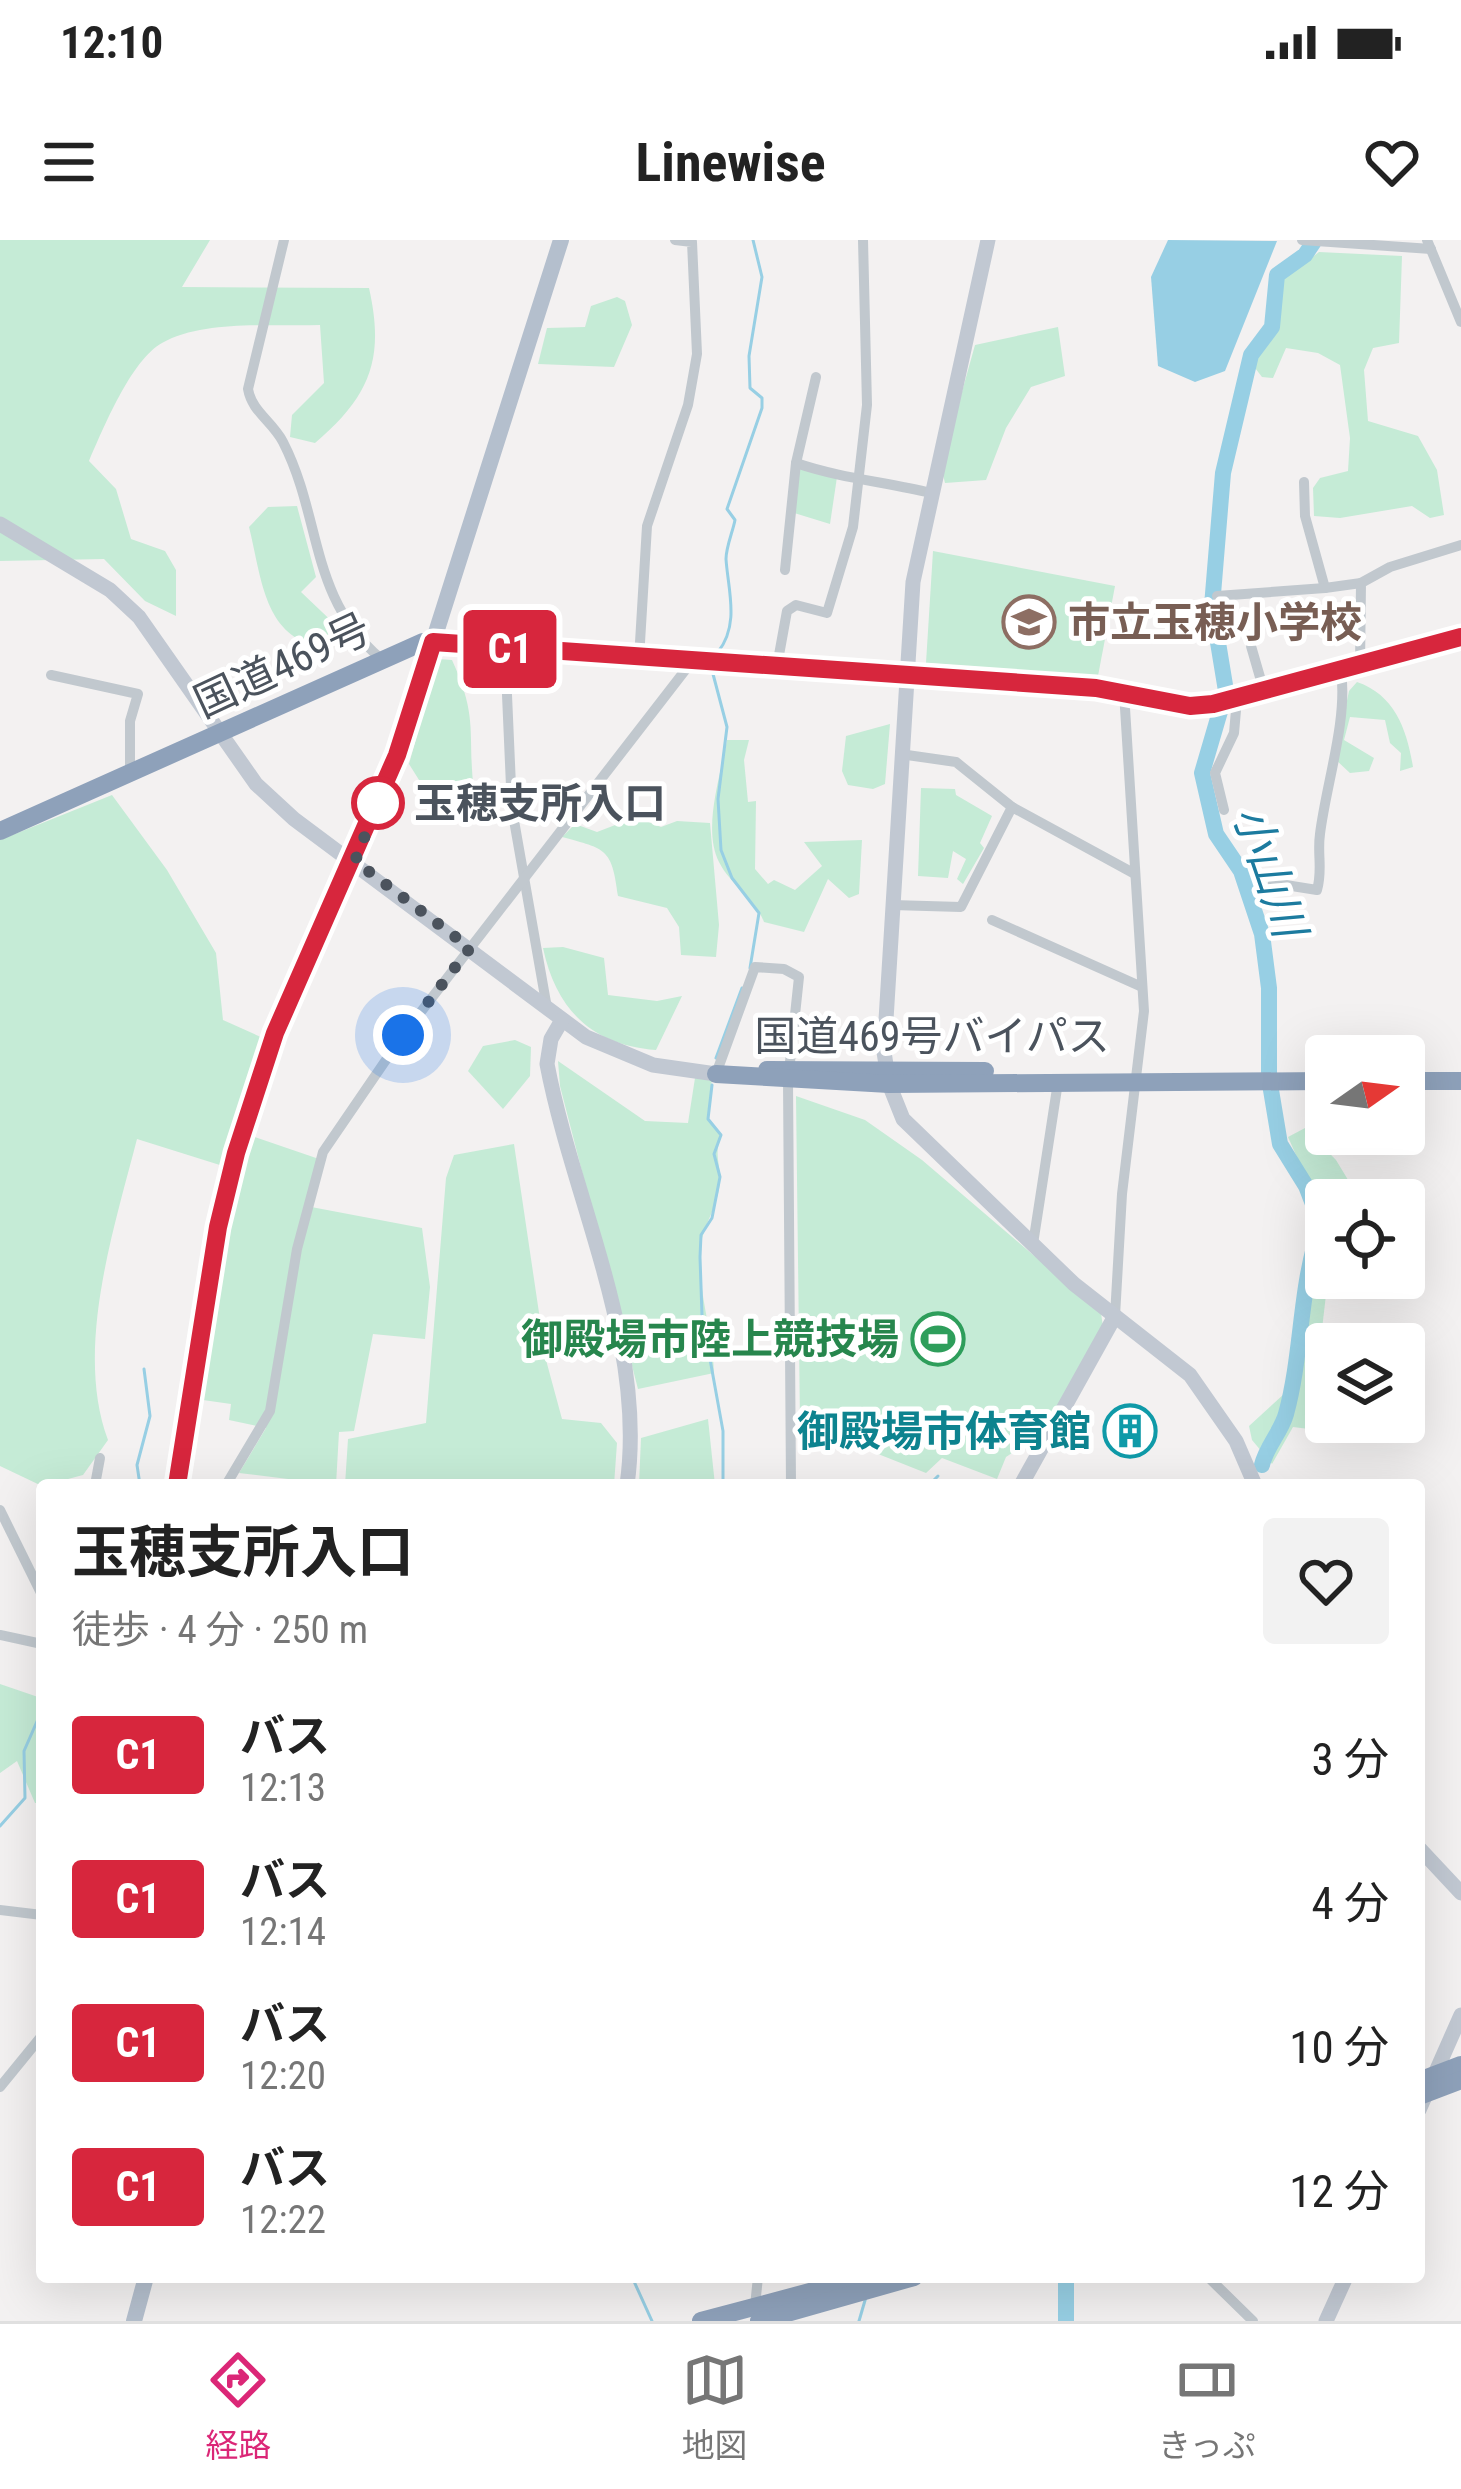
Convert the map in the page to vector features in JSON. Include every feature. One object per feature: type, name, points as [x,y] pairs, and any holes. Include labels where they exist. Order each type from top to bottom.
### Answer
[{"type":"highway","name":"国道469号","points":[[0,831],[130,776],[380,658],[433,642],[1124,692],[1190,706],[1264,692],[1461,637]]},
{"type":"highway","name":"国道469号バイパス","points":[[716,1074],[1058,1082],[1138,1077]]},
{"type":"highway","name":"国道469号バイパス","points":[[887,1077],[1305,1077]]},
{"type":"highway","points":[[1425,1077],[1461,1077]]},
{"type":"highway","points":[[1425,2079],[1461,2065]]},
{"type":"highway","points":[[1425,2094],[1461,2080]]},
{"type":"highway","points":[[701,2321],[844,2283]]},
{"type":"highway","points":[[756,2321],[892,2283]]},
{"type":"main road","points":[[178,1479],[218,1227],[236,1153],[275,1033],[355,861],[433,642],[562,240]]},
{"type":"main road","points":[[134,2321],[144,2283]]},
{"type":"street","points":[[284,240],[248,389],[251,404],[284,444],[334,601],[351,634],[380,658]]},
{"type":"street","points":[[639,659],[647,526],[688,405],[697,354],[692,242],[675,240]]},
{"type":"street","points":[[777,670],[787,611],[796,605],[827,614],[853,527],[868,361],[863,240]]},
{"type":"street","points":[[988,240],[914,582],[900,754],[887,1077],[914,1131],[1033,1244],[1190,1375],[1236,1441],[1252,1479]]},
{"type":"street","points":[[1305,241],[1429,245],[1461,322]]},
{"type":"street","points":[[784,570],[796,463],[816,377]]},
{"type":"street","points":[[796,463],[837,477],[858,476],[931,493]]},
{"type":"street","points":[[1304,482],[1305,516],[1325,588]]},
{"type":"street","points":[[0,524],[110,590],[139,617],[256,784],[562,1021],[626,1057],[716,1074],[755,967],[784,969],[799,977],[789,1075],[791,1479]]},
{"type":"street","points":[[1217,596],[1360,583],[1390,567],[1461,544]]},
{"type":"street","points":[[1273,883],[1317,890],[1322,872],[1319,840],[1350,669],[1360,583]]},
{"type":"street","points":[[1251,646],[1264,692]]},
{"type":"street","points":[[505,649],[506,753],[547,1008]]},
{"type":"street","points":[[230,1479],[270,1411],[297,1250],[323,1152],[364,1088],[690,664]]},
{"type":"street","points":[[50,675],[138,694],[130,721],[130,776]]},
{"type":"street","points":[[1024,1479],[1115,1316],[1142,987],[1124,692]]},
{"type":"street","points":[[1224,811],[1216,773],[1234,734],[1228,700]]},
{"type":"street","points":[[900,754],[956,761],[1012,807],[1135,874]]},
{"type":"street","points":[[892,905],[961,907],[1012,807]]},
{"type":"street","points":[[992,920],[1142,987]]},
{"type":"street","points":[[562,1021],[551,1039],[547,1064],[623,1366],[632,1455],[628,1479]]},
{"type":"street","points":[[1033,1244],[1058,1082]]},
{"type":"street","points":[[96,1479],[100,1458]]},
{"type":"street","points":[[0,1510],[36,1583]]},
{"type":"street","points":[[0,1635],[36,1643]]},
{"type":"street","points":[[1425,1854],[1461,1893]]},
{"type":"street","points":[[0,1910],[36,1914]]},
{"type":"street","points":[[1425,2096],[1461,2015]]},
{"type":"street","points":[[0,2087],[36,2043]]},
{"type":"street","points":[[756,2321],[758,2283]]},
{"type":"street","points":[[1214,2283],[1253,2321]]},
{"type":"street","points":[[1326,2321],[1343,2283]]},
{"type":"green space","points":[[0,240],[210,240],[182,287],[369,288],[375,336],[369,374],[349,409],[315,443],[290,437],[292,415],[324,383],[320,325],[218,327],[179,335],[151,352],[129,379],[89,461],[116,489],[131,539],[165,551],[176,570],[176,616],[145,601],[104,559],[0,561]]},
{"type":"green space","points":[[1319,252],[1402,256],[1399,343],[1373,348],[1364,370],[1368,421],[1418,436],[1437,470],[1444,515],[1430,518],[1412,506],[1340,518],[1314,516],[1313,488],[1320,478],[1348,471],[1350,438],[1340,365],[1318,353],[1286,348],[1273,378],[1262,377],[1252,364],[1277,323],[1276,285]]},
{"type":"green space","points":[[617,297],[625,301],[632,325],[614,367],[538,364],[547,328],[585,327],[591,306]]},
{"type":"green space","points":[[1058,327],[1065,376],[1031,387],[1006,428],[986,480],[945,483],[941,467],[975,345]]},
{"type":"green space","points":[[796,463],[837,477],[830,524],[791,512]]},
{"type":"green space","points":[[297,506],[316,577],[301,592],[342,631],[327,647],[306,643],[278,621],[263,587],[249,527],[268,507]]},
{"type":"green space","points":[[933,551],[1115,586],[1098,676],[926,663]]},
{"type":"green space","points":[[438,659],[452,660],[466,697],[474,792],[436,807],[409,764]]},
{"type":"green space","points":[[1357,682],[1390,705],[1407,740],[1413,767],[1400,771],[1401,753],[1390,743],[1385,720],[1350,717],[1344,740],[1374,758],[1369,771],[1350,773],[1335,759],[1349,691]]},
{"type":"green space","points":[[890,724],[885,784],[873,789],[848,785],[842,771],[846,736]]},
{"type":"green space","points":[[727,740],[749,740],[744,760],[748,802],[756,801],[755,869],[768,884],[774,880],[795,890],[822,866],[804,842],[862,840],[859,894],[849,898],[828,879],[804,932],[764,922],[719,862],[712,818]]},
{"type":"green space","points":[[921,788],[955,789],[956,795],[992,816],[980,843],[984,848],[963,884],[957,879],[966,859],[953,851],[948,878],[918,876]]},
{"type":"green space","points":[[112,795],[167,870],[216,953],[223,1020],[263,1038],[223,1166],[137,1139],[109,1250],[96,1329],[99,1405],[108,1440],[83,1475],[36,1479],[36,1483],[0,1466],[0,840]]},
{"type":"green space","points":[[636,817],[661,827],[677,821],[710,823],[719,925],[716,957],[681,955],[679,927],[667,908],[618,896],[613,868],[604,853],[562,837],[575,824],[597,832]]},
{"type":"green space","points":[[563,947],[604,958],[608,995],[657,1001],[682,996],[656,1050],[613,1041],[595,1032],[567,1006],[543,948]]},
{"type":"green space","points":[[515,1040],[531,1047],[530,1076],[503,1109],[468,1071],[483,1046]]},
{"type":"green space","points":[[558,1061],[645,1121],[688,1123],[695,1078],[712,1078],[708,1119],[721,1135],[720,1180],[701,1243],[700,1268],[714,1373],[638,1389],[560,1086]]},
{"type":"green space","points":[[796,1096],[865,1120],[922,1160],[1101,1313],[1103,1327],[1043,1432],[1006,1457],[997,1479],[942,1458],[926,1473],[800,1423]]},
{"type":"green space","points":[[1305,1128],[1305,1155],[1331,1155],[1348,1179],[1307,1179],[1288,1137]]},
{"type":"green space","points":[[249,1135],[319,1159],[306,1206],[422,1228],[430,1287],[425,1339],[373,1334],[354,1431],[339,1432],[336,1479],[239,1473],[266,1428],[229,1420],[231,1404],[196,1399],[227,1218]]},
{"type":"green space","points":[[514,1144],[546,1360],[562,1419],[601,1423],[617,1443],[614,1479],[345,1479],[348,1439],[426,1423],[446,1178],[454,1155]]},
{"type":"green space","points":[[1306,1299],[1326,1299],[1323,1323],[1305,1323],[1305,1428],[1293,1427],[1272,1464],[1252,1440],[1249,1426],[1284,1394]]},
{"type":"green space","points":[[708,1419],[714,1479],[639,1479],[641,1438]]},
{"type":"green space","points":[[0,1684],[36,1696],[36,1803],[17,1761],[0,1773]]},
{"type":"water","points":[[1168,240],[1277,241],[1225,371],[1195,382],[1158,366],[1151,277]]},
{"type":"waterway","points":[[718,652],[731,618],[726,559],[735,520],[727,509],[762,408],[762,398],[750,388],[749,356],[762,277],[753,240]]},
{"type":"waterway","name":"小山川","points":[[1262,1465],[1286,1414],[1321,1225],[1306,1186],[1280,1144],[1269,1078],[1269,988],[1262,934],[1241,871],[1216,834],[1202,773],[1226,691],[1212,606],[1223,473],[1251,355],[1272,327],[1277,275],[1305,255],[1315,240]]},
{"type":"waterway","points":[[713,674],[727,727],[718,799],[721,850],[732,878],[759,913],[750,968]]},
{"type":"waterway","points":[[716,1058],[742,988]]},
{"type":"waterway","points":[[712,1085],[708,1119],[721,1135],[714,1154],[720,1177],[712,1218],[701,1235],[700,1257],[702,1315],[723,1431],[723,1479]]},
{"type":"waterway","points":[[139,1479],[137,1465],[150,1416],[144,1369]]},
{"type":"waterway","points":[[935,1479],[938,1476]]},
{"type":"waterway","points":[[0,1826],[25,1798],[24,1751],[36,1724]]},
{"type":"waterway","points":[[635,2283],[652,2321]]},
{"type":"waterway","name":"小山川","points":[[1066,2283],[1066,2321]]},
{"type":"waterway","points":[[859,2321],[866,2297]]},
{"type":"bus line","name":"C1","points":[[178,1479],[218,1227],[255,1090],[275,1033],[355,861],[397,755],[433,642],[690,664],[1096,688],[1190,706],[1237,699],[1461,637]]},
{"type":"place","name":"市立玉穂小学校","points":[[1029,622]]},
{"type":"place","name":"玉穂支所入口","points":[[378,803]]},
{"type":"place","name":"御殿場市陸上競技場","points":[[938,1339]]},
{"type":"place","name":"御殿場市体育館","points":[[1130,1431]]},
{"type":"route","points":[[378,803],[383,790],[355,861],[470,948],[403,1035]]}]
